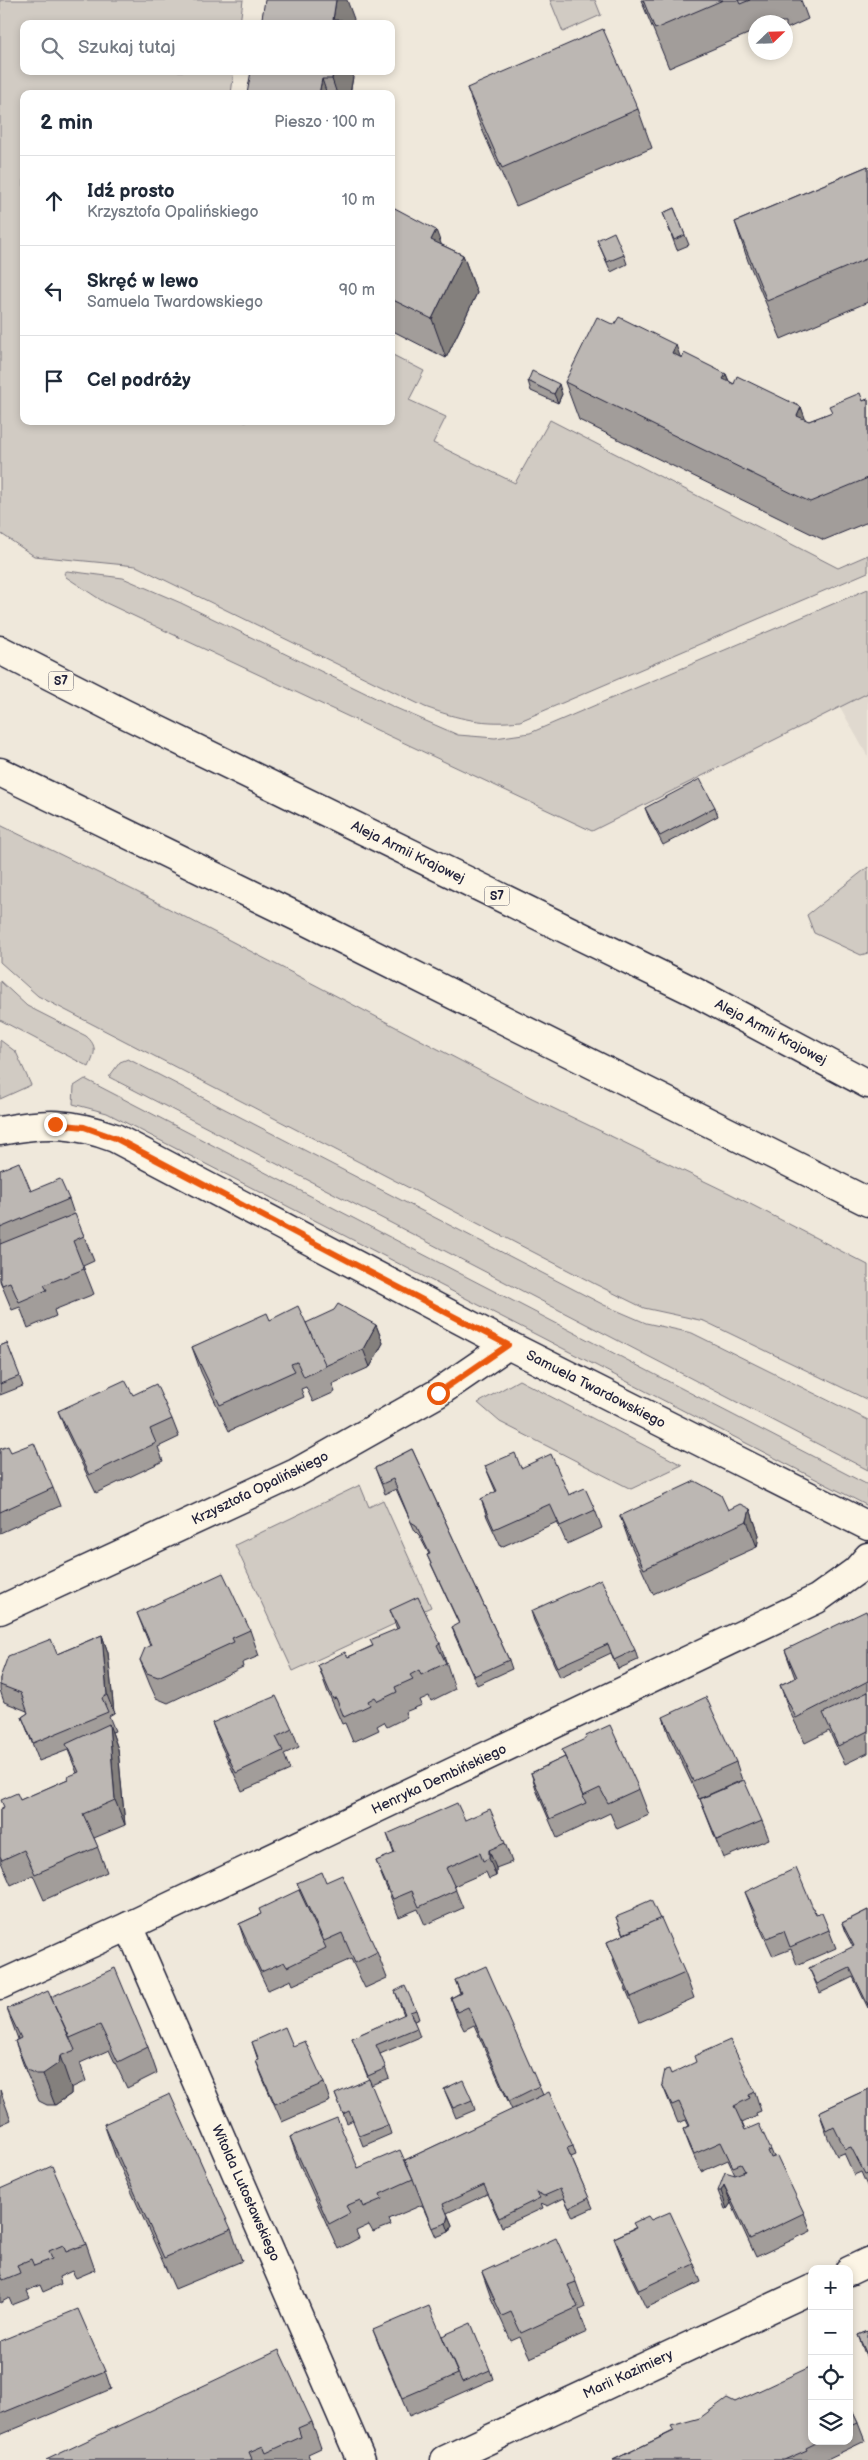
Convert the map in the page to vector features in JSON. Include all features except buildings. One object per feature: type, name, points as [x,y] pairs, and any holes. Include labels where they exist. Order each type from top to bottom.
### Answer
[{"type":"main road","name":"Aleja Armii Krajowej","points":[[0,650],[123,713],[695,992],[868,1084]]},
{"type":"main road","points":[[0,772],[304,920],[868,1202]]},
{"type":"main road","name":"Samuela Twardowskiego","points":[[0,1130],[29,1125],[55,1124],[84,1127],[115,1138],[508,1345],[868,1526]]},
{"type":"main road","name":"Krzysztofa Opalińskiego","points":[[0,1610],[296,1473],[438,1393],[508,1345]]},
{"type":"main road","name":"Henryka Dembińskiego","points":[[0,1985],[129,1926],[817,1599],[856,1571],[868,1557]]},
{"type":"main road","name":"Witolda Lutosławskiego","points":[[129,1926],[361,2460]]},
{"type":"main road","points":[[853,2269],[868,2262]]},
{"type":"main road","name":"Marii Kazimiery","points":[[445,2460],[808,2291]]},
{"type":"shaded area","points":[[0,0],[243,0],[240,20],[20,20],[20,75],[233,75],[232,90],[20,90],[20,425],[395,425],[395,356],[424,371],[409,400],[446,417],[433,443],[515,483],[550,420],[838,568],[868,555],[868,572],[520,721],[495,722],[460,718],[425,707],[136,566],[34,556],[0,533]]},
{"type":"shaded area","points":[[550,0],[595,0],[601,15],[563,32]]},
{"type":"shaded area","points":[[67,571],[123,578],[181,603],[396,708],[458,735],[495,738],[530,733],[868,589],[868,693],[592,831],[104,602],[66,577],[64,573]]},
{"type":"shaded area","points":[[868,692],[868,757],[840,707]]},
{"type":"shaded area","points":[[0,825],[137,892],[532,1098],[729,1193],[868,1265],[868,1400],[704,1321],[644,1308],[38,996],[0,962]]},
{"type":"shaded area","points":[[868,867],[868,953],[861,955],[814,933],[807,915]]},
{"type":"shaded area","points":[[0,981],[27,1006],[86,1036],[94,1047],[93,1058],[89,1067],[0,1020]]},
{"type":"shaded area","points":[[0,1040],[16,1052],[31,1085],[0,1099]]},
{"type":"shaded area","points":[[128,1059],[604,1305],[646,1323],[692,1333],[868,1420],[868,1470],[109,1077],[120,1062]]},
{"type":"shaded area","points":[[85,1079],[868,1485],[868,1506],[107,1113],[73,1104],[74,1086]]},
{"type":"shaded area","points":[[519,1380],[682,1465],[631,1489],[500,1422],[478,1403]]},
{"type":"shaded area","points":[[360,1485],[369,1507],[383,1500],[431,1607],[293,1671],[235,1545]]},
{"type":"route","points":[[55,1124],[84,1127],[115,1138],[508,1345],[438,1393]]}]
